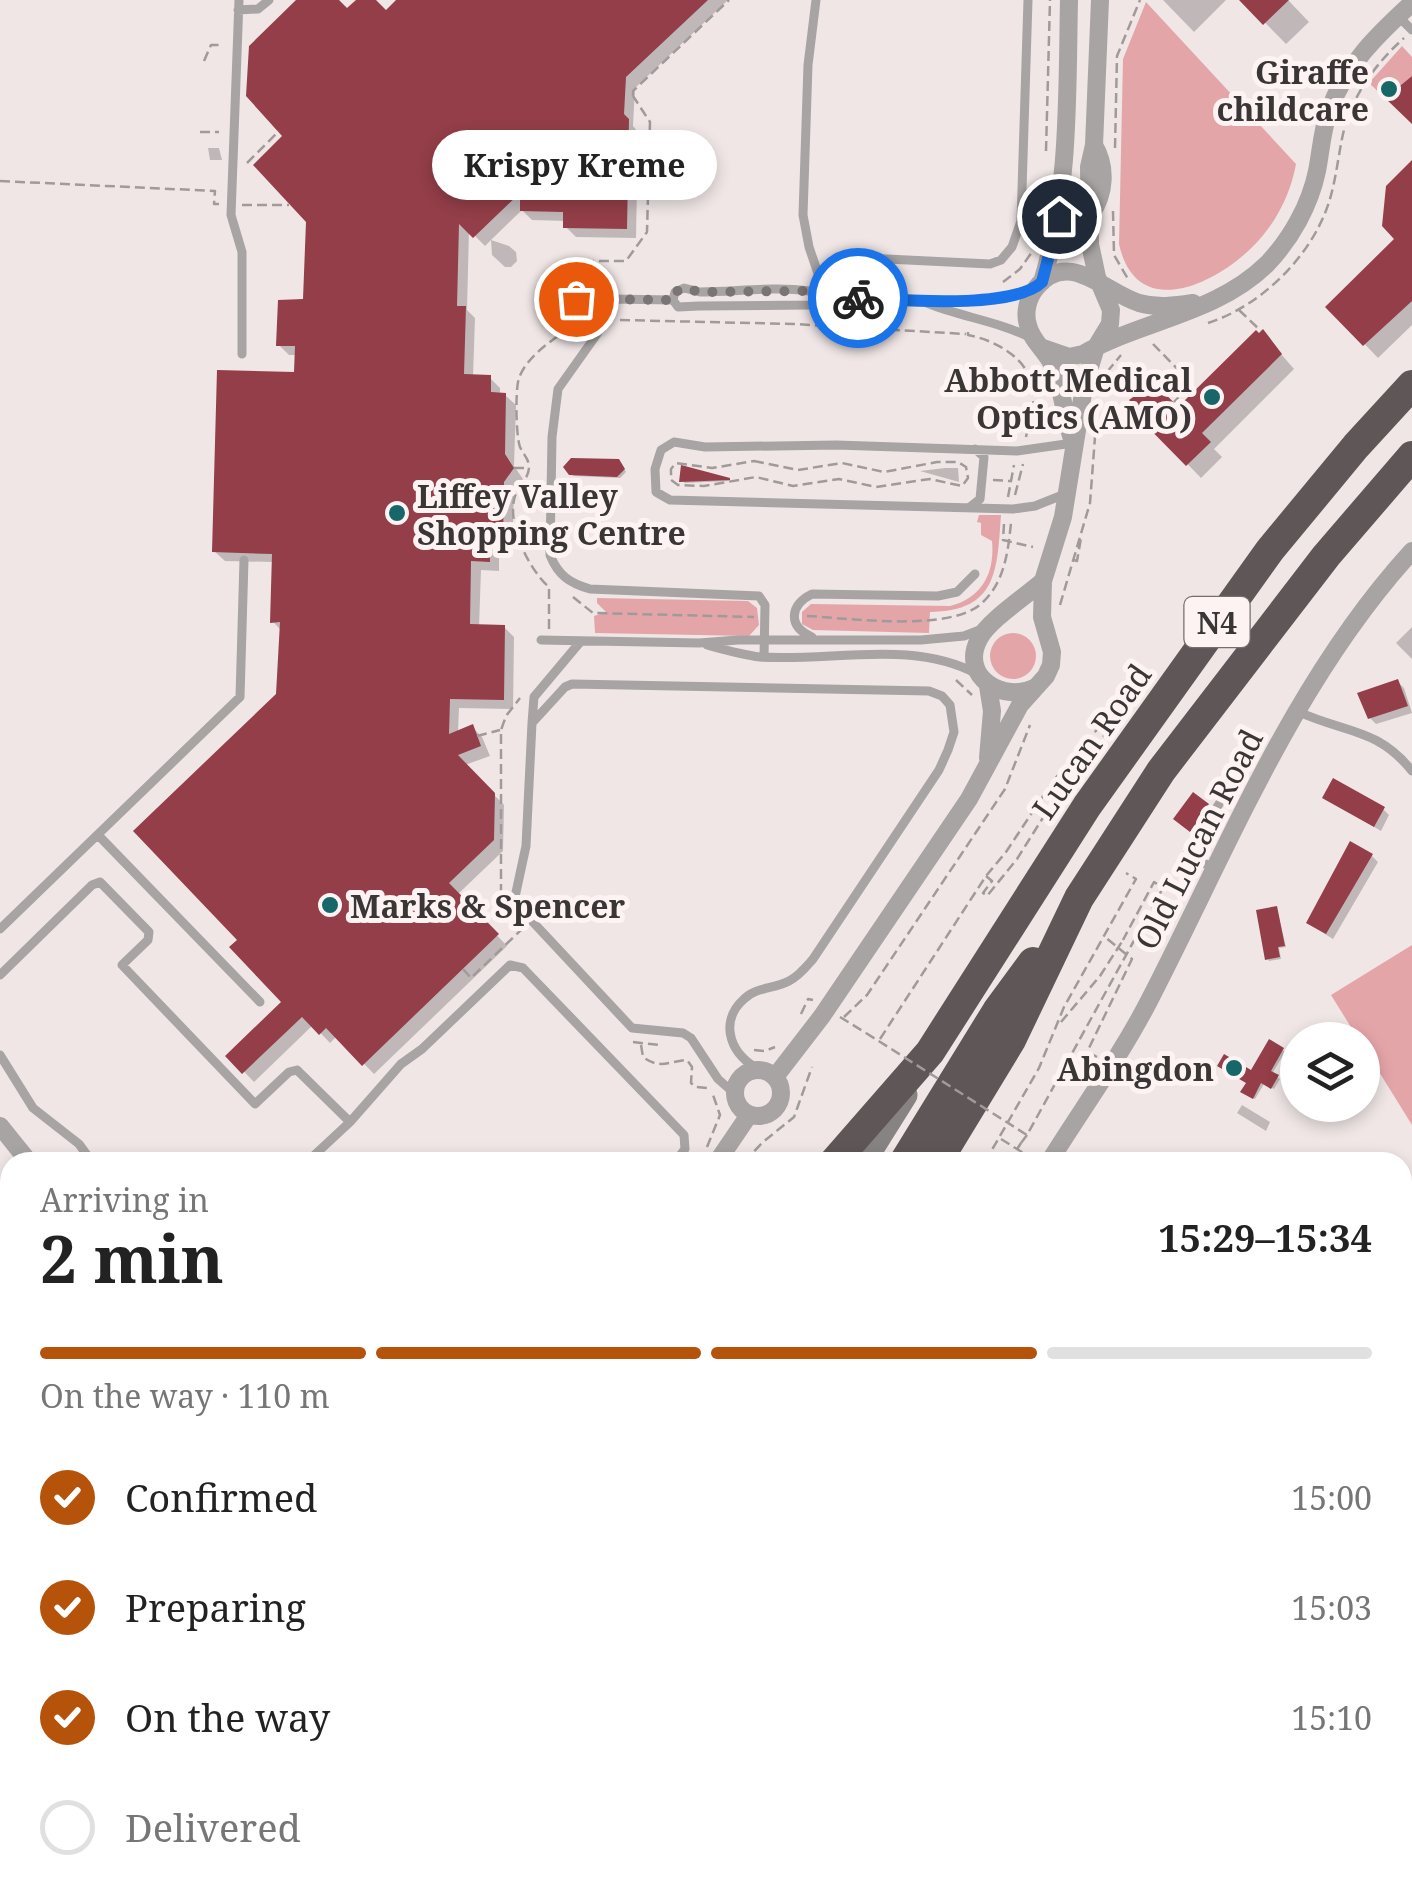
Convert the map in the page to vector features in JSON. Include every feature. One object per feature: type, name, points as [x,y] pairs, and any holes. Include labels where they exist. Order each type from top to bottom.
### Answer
[{"type":"highway","name":"Lucan Road","points":[[930,1052],[1097,791],[1218,620],[1312,497],[1412,386]]},
{"type":"highway","name":"N4","points":[[943,1152],[1011,1040],[1079,898],[1103,859],[1191,729],[1355,521],[1412,456]]},
{"type":"highway","points":[[910,1152],[998,1012],[1079,898]]},
{"type":"highway","points":[[843,1152],[930,1052]]},
{"type":"main road","name":"Lucan Road","points":[[869,1152],[930,1052]]},
{"type":"street","points":[[1069,0],[1063,180],[1056,230],[1039,285],[1026,310],[1028,324],[1058,380],[1073,443]]},
{"type":"street","points":[[768,1073],[782,1091],[778,1106],[765,1116],[749,1115],[739,1106],[735,1094],[742,1076],[768,1073],[822,1016],[988,768],[1020,705],[1051,664],[1042,617],[1043,581],[1068,493],[1078,410],[1096,347],[1110,324],[1112,310],[1100,285],[1090,244],[1090,216],[1102,186],[1102,159],[1094,145],[1100,0]]},
{"type":"street","points":[[1040,345],[1069,357],[1180,316],[1250,278],[1287,240],[1310,193],[1335,96],[1362,50],[1405,10]]},
{"type":"street","points":[[1039,285],[1050,276],[1084,273],[1100,285],[1144,304],[1167,307],[1213,300]]},
{"type":"street","name":"Old Lucan Road","points":[[1055,1152],[1147,1006],[1213,868],[1350,625],[1412,551]]},
{"type":"street","points":[[988,768],[992,712],[975,650],[992,624],[1043,581]]},
{"type":"street","points":[[992,624],[1022,618],[1047,636]]},
{"type":"street","points":[[984,681],[1012,694],[1037,686]]},
{"type":"street","points":[[724,1152],[749,1115]]},
{"type":"street","points":[[0,1126],[21,1152]]},
{"type":"lane","points":[[242,354],[242,252],[231,215],[238,5],[258,9],[269,0]]},
{"type":"lane","points":[[816,0],[808,65],[803,215],[808,247],[826,296]]},
{"type":"lane","points":[[877,299],[860,275],[866,258],[990,264],[1001,260],[1012,248],[1023,204],[1028,0]]},
{"type":"lane","points":[[1405,10],[1412,30]]},
{"type":"lane","points":[[826,296],[809,306],[684,309],[673,300],[675,292],[684,288],[700,292],[804,291],[923,302],[1000,299],[1039,285]]},
{"type":"lane","points":[[548,298],[673,300]]},
{"type":"lane","points":[[612,300],[606,319],[562,380],[556,399],[550,536],[554,564],[570,583],[590,589],[759,596],[765,605],[764,657]]},
{"type":"lane","points":[[923,302],[956,315],[998,324],[1040,345]]},
{"type":"lane","points":[[1068,493],[1035,506],[1009,509],[670,500],[656,492],[655,469],[661,450],[674,442],[705,447],[1021,450],[1073,443]]},
{"type":"lane","points":[[970,507],[982,494],[985,463],[984,457],[972,448]]},
{"type":"lane","points":[[0,929],[240,696],[244,560]]},
{"type":"lane","points":[[822,639],[805,634],[794,620],[795,607],[812,594],[938,596],[957,592],[975,574]]},
{"type":"lane","points":[[545,640],[699,644],[946,639],[992,624]]},
{"type":"lane","points":[[581,641],[534,697],[526,846],[516,904],[632,1028],[691,1038],[718,1080],[735,1094]]},
{"type":"lane","points":[[699,644],[764,657],[932,658],[959,664],[984,681]]},
{"type":"lane","points":[[532,723],[560,691],[572,684],[929,691],[942,696],[950,706],[954,732],[939,770],[813,960],[788,982],[756,991],[739,1003],[730,1028],[731,1044],[748,1065],[768,1073]]},
{"type":"lane","points":[[1299,712],[1391,747],[1412,771]]},
{"type":"lane","points":[[1213,868],[1188,854],[1222,801]]},
{"type":"lane","points":[[98,835],[260,1002]]},
{"type":"lane","points":[[0,975],[92,885],[100,882],[150,932],[148,940],[122,965],[255,1104],[289,1072],[297,1070],[350,1122]]},
{"type":"lane","points":[[318,1152],[401,1064],[422,1049],[510,964],[524,968],[684,1134],[683,1152]]},
{"type":"lane","points":[[0,1055],[33,1108],[85,1152]]},
{"type":"path","points":[[588,316],[593,261],[626,261],[647,232],[650,122],[633,92],[729,0]]},
{"type":"path","points":[[1046,152],[1050,0]]},
{"type":"path","points":[[1114,163],[1117,56],[1140,0]]},
{"type":"path","points":[[204,62],[211,45],[226,45]]},
{"type":"path","points":[[625,96],[633,96]]},
{"type":"path","points":[[200,132],[220,132]]},
{"type":"path","points":[[246,149],[245,165],[278,132]]},
{"type":"path","points":[[0,180],[215,191],[214,204],[289,206]]},
{"type":"path","points":[[1114,198],[1114,255],[1130,281]]},
{"type":"path","points":[[993,287],[1020,269],[1036,243]]},
{"type":"path","points":[[1238,308],[1261,331]]},
{"type":"path","points":[[558,588],[536,576],[520,540],[515,496],[529,468],[519,445],[515,391],[520,374],[552,341],[588,316],[794,324],[981,337],[1008,351],[1028,375],[1034,394],[1011,482],[1009,542],[1001,573],[986,600],[963,615],[921,621]]},
{"type":"path","points":[[968,335],[969,326]]},
{"type":"path","points":[[1148,340],[1192,384],[1174,402]]},
{"type":"path","points":[[1104,378],[1124,352]]},
{"type":"path","points":[[1082,529],[1080,555],[1078,561],[1072,560],[1092,488],[1094,432]]},
{"type":"path","points":[[1021,450],[1002,540],[1036,547]]},
{"type":"path","points":[[682,462],[712,468],[764,462],[798,470],[849,463],[884,472],[958,462],[968,470],[967,482],[962,486],[930,480],[876,487],[839,479],[793,486],[756,477],[682,486],[672,483],[670,472],[673,465],[682,462]]},
{"type":"path","points":[[514,468],[529,468]]},
{"type":"path","points":[[991,480],[1011,482]]},
{"type":"path","points":[[545,640],[549,586]]},
{"type":"path","points":[[569,594],[593,613]]},
{"type":"path","points":[[880,1039],[986,876],[1054,781],[1136,688],[1136,696],[1061,790],[1017,859],[987,896],[983,893],[992,881],[986,876]]},
{"type":"path","points":[[500,894],[501,730],[506,716],[527,689]]},
{"type":"path","points":[[477,736],[501,730]]},
{"type":"path","points":[[992,1152],[1039,1068],[1064,1007],[1136,878],[1103,859]]},
{"type":"path","points":[[1015,1152],[1163,888],[1154,882],[1100,976],[1057,1027]]},
{"type":"path","points":[[514,920],[522,929]]},
{"type":"path","points":[[1104,936],[1132,959],[1088,1052],[1111,1065]]},
{"type":"path","points":[[797,1023],[808,999],[811,1001]]},
{"type":"path","points":[[850,1011],[844,1017],[866,1033],[1026,1135]]},
{"type":"path","points":[[747,1045],[758,1052],[781,1043]]},
{"type":"path","points":[[641,1044],[643,1056],[654,1064],[663,1067],[687,1060],[692,1067],[693,1086],[710,1088]]},
{"type":"path","points":[[754,1152],[794,1117],[812,1067]]},
{"type":"path","points":[[1000,1139],[1021,1152]]},
{"type":"shaded area","points":[[1146,2],[1296,164],[1283,205],[1259,240],[1204,281],[1162,290],[1143,284],[1129,269],[1119,244],[1123,59]]},
{"type":"shaded area","points":[[1402,46],[1412,57],[1412,76],[1385,98],[1369,83]]},
{"type":"shaded area","points":[[979,515],[1001,515],[998,553],[990,584],[969,604],[930,612],[929,633],[813,630],[802,624],[802,612],[811,604],[950,606],[970,597],[984,582],[991,564],[992,541],[981,535]]},
{"type":"shaded area","points":[[597,598],[748,601],[757,608],[759,625],[749,636],[595,633],[594,616],[606,612]]},
{"type":"shaded area","points":[[1013,633],[1029,640],[1036,656],[1029,672],[1013,679],[997,672],[990,656],[997,640]]},
{"type":"shaded area","points":[[1412,945],[1412,1125],[1380,1073],[1380,1022],[1348,1022],[1331,995]]},
{"type":"building","name":"Liffey Valley Shopping Centre","points":[[296,0],[339,0],[347,8],[356,0],[376,0],[386,10],[396,0],[708,0],[626,77],[627,229],[563,228],[563,212],[520,211],[520,193],[473,238],[459,224],[457,306],[466,306],[464,374],[491,375],[491,392],[506,393],[505,454],[514,468],[504,482],[503,544],[490,543],[490,562],[471,561],[470,624],[505,625],[504,700],[450,699],[449,734],[473,724],[481,746],[458,755],[495,793],[494,840],[449,883],[499,934],[362,1066],[326,1028],[319,1035],[302,1017],[242,1074],[225,1056],[281,1002],[229,947],[237,940],[133,831],[276,694],[280,622],[270,623],[272,554],[212,552],[217,370],[294,372],[295,346],[276,346],[278,300],[303,299],[306,222],[253,165],[282,136],[246,96],[249,46]]},
{"type":"building","points":[[1239,0],[1289,0],[1263,25]]},
{"type":"building","points":[[1412,76],[1412,124],[1385,98]]},
{"type":"building","points":[[1412,160],[1412,301],[1363,346],[1325,307],[1394,239],[1382,226],[1386,186]]},
{"type":"building","points":[[560,262],[584,263],[583,284],[559,283]]},
{"type":"building","name":"Abbott Medical Optics (AMO)","points":[[1263,329],[1282,354],[1202,433],[1211,442],[1186,466],[1131,410],[1135,406],[1129,400],[1154,382],[1178,407],[1256,330],[1259,333]]},
{"type":"building","points":[[571,458],[619,459],[625,469],[617,477],[569,475],[563,467]]},
{"type":"building","points":[[681,465],[730,478],[730,480],[679,482]]},
{"type":"building","points":[[1398,679],[1408,706],[1368,719],[1357,693]]},
{"type":"building","points":[[1333,778],[1385,807],[1374,827],[1322,798]]},
{"type":"building","points":[[1193,792],[1209,804],[1190,832],[1173,819]]},
{"type":"building","points":[[1350,841],[1373,854],[1326,934],[1306,923]]},
{"type":"building","points":[[1277,906],[1285,946],[1278,947],[1280,957],[1265,960],[1256,910]]},
{"type":"building","name":"Abingdon","points":[[1269,1039],[1280,1046],[1280,1055],[1271,1071],[1279,1075],[1271,1089],[1261,1083],[1253,1099],[1240,1092],[1246,1083],[1217,1066],[1224,1054],[1251,1070]]},
{"type":"way so far","points":[[576,299],[673,300],[681,288],[700,292],[804,291],[858,298]]},
{"type":"place","name":"Giraffe childcare","points":[[1389,89]]},
{"type":"place","name":"Krispy Kreme","points":[[576,299]]},
{"type":"place","name":"Abbott Medical Optics (AMO)","points":[[1212,397]]},
{"type":"place","name":"Liffey Valley Shopping Centre","points":[[397,513]]},
{"type":"place","name":"Marks & Spencer","points":[[330,905]]},
{"type":"place","name":"Abingdon","points":[[1234,1068]]},
{"type":"route","points":[[858,298],[984,300],[1036,288],[1042,282],[1059,216]]}]
